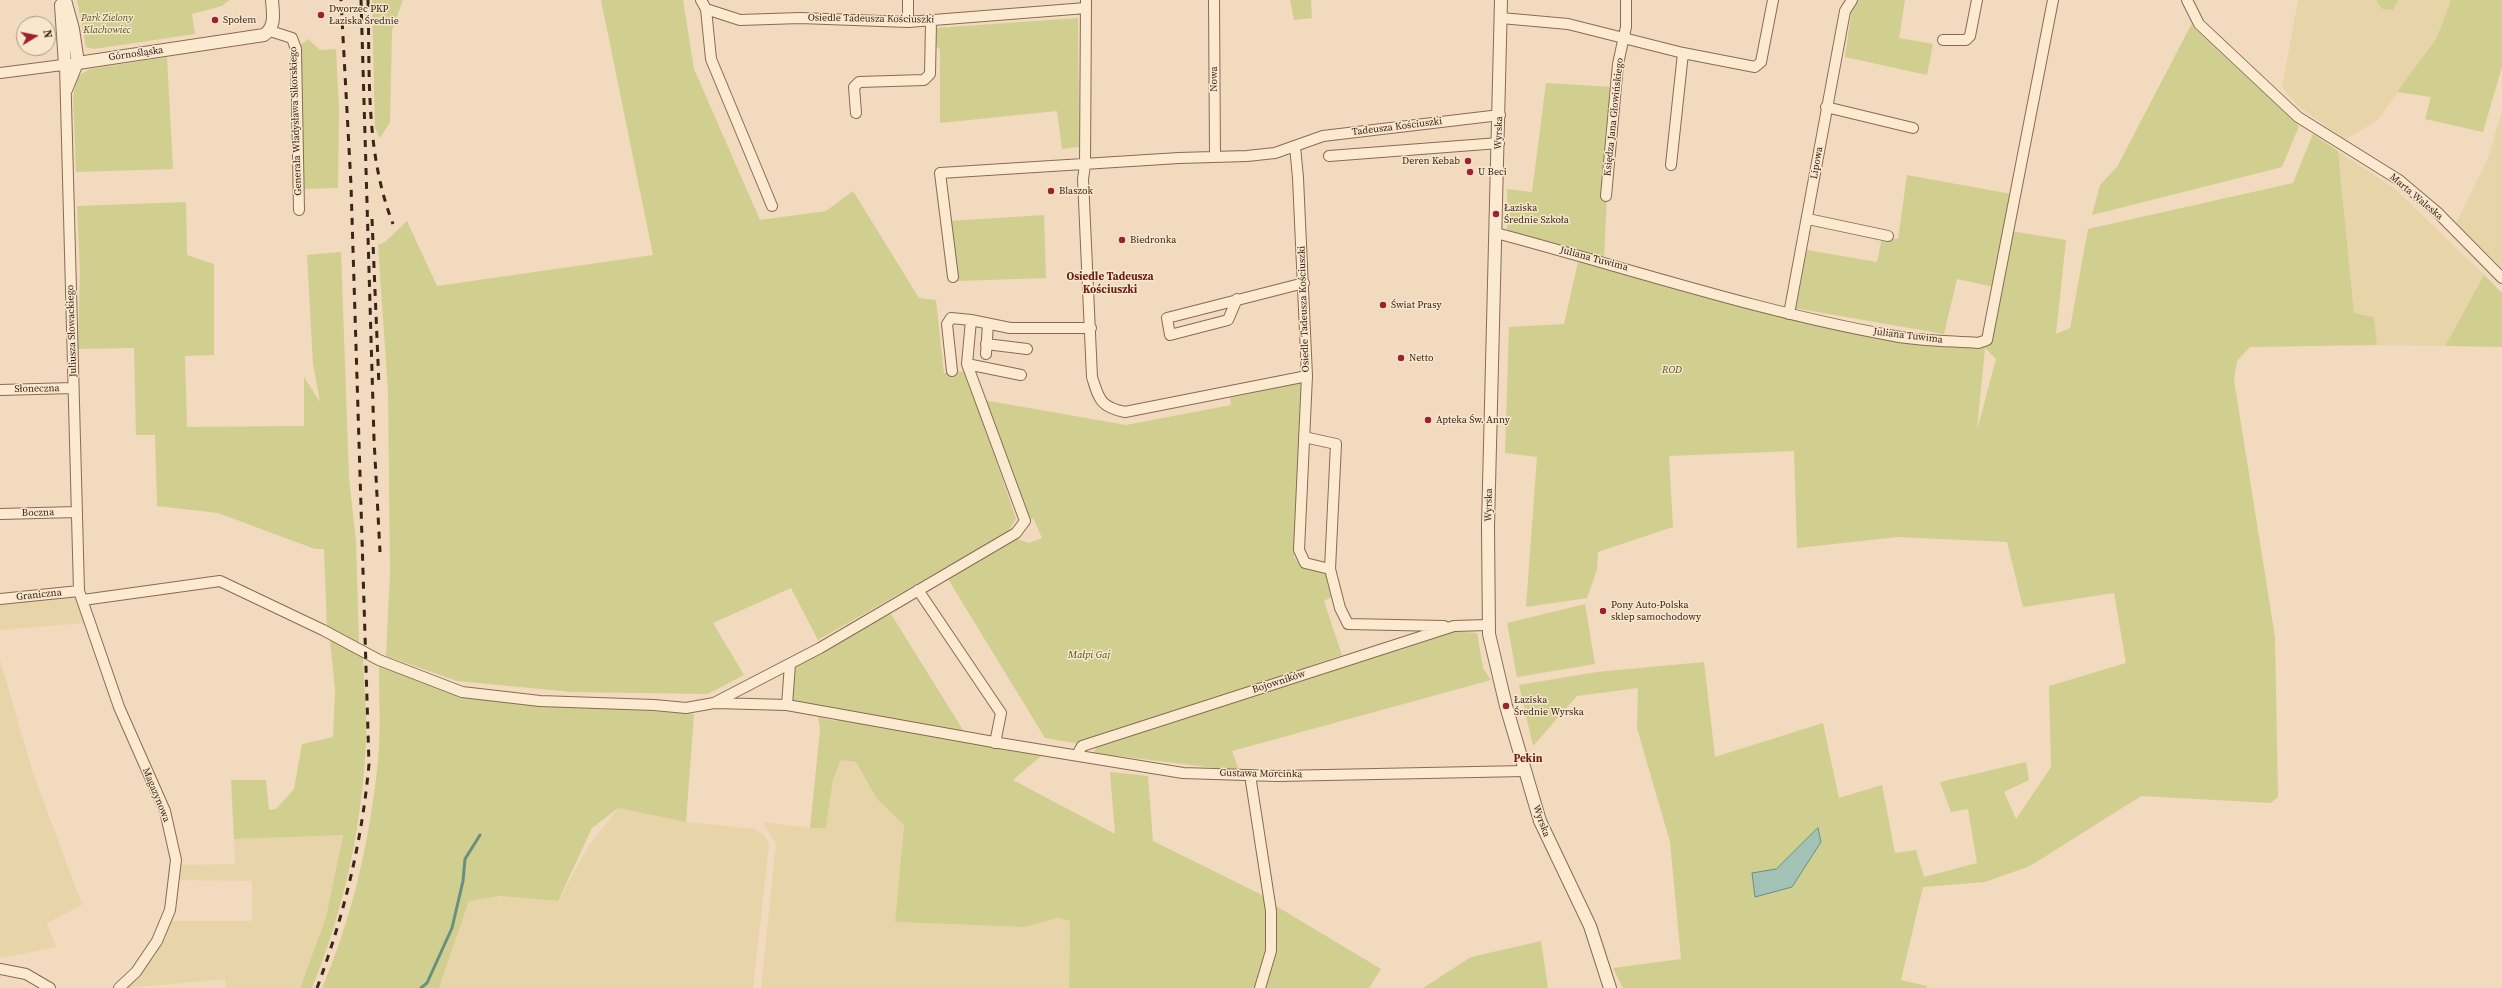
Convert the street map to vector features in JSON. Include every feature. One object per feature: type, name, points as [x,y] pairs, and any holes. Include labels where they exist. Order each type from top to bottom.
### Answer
[{"type":"street","points":[[61,0],[65,65]]},
{"type":"street","points":[[64,0],[75,37],[78,63],[66,94]]},
{"type":"street","points":[[270,31],[273,22],[272,0]]},
{"type":"street","points":[[908,0],[908,22]]},
{"type":"street","name":"Nowa","points":[[1214,0],[1215,157]]},
{"type":"street","name":"Wyrska","points":[[1501,0],[1500,114],[1488,526],[1488,625],[1492,653],[1540,821],[1590,926],[1610,988]]},
{"type":"street","name":"Księdza Jana Głowińskiego","points":[[1606,196],[1622,38],[1626,27],[1626,0]]},
{"type":"street","points":[[1501,18],[1568,24],[1683,53],[1755,67],[1760,62],[1773,0]]},
{"type":"street","points":[[1845,11],[1847,0]]},
{"type":"street","name":"Lipowa","points":[[1789,314],[1808,219],[1826,107],[1845,11],[1852,0]]},
{"type":"street","points":[[1943,40],[1966,40],[1970,36],[1977,0]]},
{"type":"street","name":"Juliana Tuwima","points":[[1496,233],[1608,262],[1789,314],[1895,336],[1978,343],[1986,340],[2053,0]]},
{"type":"street","name":"Marta Waleska","points":[[2187,0],[2199,24],[2298,117],[2399,180],[2437,212],[2502,278]]},
{"type":"street","name":"Osiedle Tadeusza Kościuszki","points":[[703,4],[740,20],[800,18],[908,22],[931,22],[1086,4]]},
{"type":"street","name":"Osiedle Tadeusza Kościuszki","points":[[703,4],[711,59],[772,206]]},
{"type":"street","points":[[1085,165],[1086,4]]},
{"type":"street","points":[[856,113],[854,87],[859,82],[924,80],[930,74],[931,22]]},
{"type":"street","name":"Górnośląska","points":[[0,73],[65,65],[264,35],[270,31]]},
{"type":"street","name":"Generała Władysława Sikorskiego","points":[[270,31],[292,38],[296,49],[299,210]]},
{"type":"street","points":[[1670,165],[1683,53]]},
{"type":"street","name":"Juliusza Słowackiego","points":[[65,65],[73,388],[81,596]]},
{"type":"street","points":[[1826,107],[1913,128]]},
{"type":"street","name":"Tadeusza Kościuszki","points":[[1294,146],[1323,136],[1500,114]]},
{"type":"street","points":[[1329,156],[1499,143]]},
{"type":"street","points":[[953,277],[940,173],[1275,153],[1294,146]]},
{"type":"street","name":"Osiedle Tadeusza Kościuszki","points":[[1085,165],[1083,179],[1092,376],[1098,396],[1109,409],[1125,412],[1307,376],[1304,283],[1298,178],[1294,146]]},
{"type":"street","points":[[1808,219],[1888,236]]},
{"type":"street","points":[[1237,299],[1228,320],[1170,335],[1167,318],[1237,299],[1304,283]]},
{"type":"street","points":[[952,371],[947,324],[951,318],[971,320],[1010,328],[1091,328]]},
{"type":"street","points":[[714,703],[790,664],[1016,533],[1025,521],[967,364],[971,320]]},
{"type":"street","points":[[988,324],[986,349],[1027,349]]},
{"type":"street","points":[[967,364],[1021,375]]},
{"type":"street","points":[[1307,376],[1299,550],[1305,563],[1330,569]]},
{"type":"street","name":"Słoneczna","points":[[0,390],[73,388]]},
{"type":"street","points":[[1304,437],[1336,444],[1330,569],[1340,608],[1348,624],[1454,626]]},
{"type":"street","name":"Boczna","points":[[0,514],[77,512]]},
{"type":"street","name":"Graniczna","points":[[0,599],[81,596],[220,582],[310,623],[379,660],[462,692],[540,701],[654,705],[686,708],[714,703]]},
{"type":"street","points":[[918,590],[1001,713],[997,743]]},
{"type":"street","name":"Magazynowa","points":[[81,596],[95,642],[119,707],[165,812],[176,860],[170,910],[157,941],[136,972],[118,988]]},
{"type":"street","name":"Bojowników","points":[[1077,755],[1082,746],[1454,626],[1488,625]]},
{"type":"street","points":[[786,705],[790,664]]},
{"type":"street","name":"Gustawa Morcinka","points":[[714,703],[786,705],[997,743],[1183,773],[1250,775],[1525,771]]},
{"type":"street","points":[[1250,775],[1271,911],[1271,951],[1260,988]]},
{"type":"street","points":[[0,969],[26,974],[50,988]]},
{"type":"shaded area","points":[[2298,0],[2376,0],[2382,9],[2393,10],[2399,0],[2451,0],[2436,39],[2378,120],[2345,140],[2297,105],[2282,87]]},
{"type":"shaded area","points":[[2502,110],[2502,272],[2455,225],[2488,158]]},
{"type":"shaded area","points":[[2338,151],[2395,189],[2484,275],[2445,346],[2377,345],[2374,317],[2354,313]]},
{"type":"shaded area","points":[[74,596],[84,623],[0,630],[0,604]]},
{"type":"shaded area","points":[[0,660],[33,773],[82,905],[47,923],[56,947],[0,958]]},
{"type":"shaded area","points":[[841,760],[856,762],[877,799],[904,825],[895,922],[1025,927],[1057,918],[1070,921],[1069,988],[761,988],[776,844],[763,822],[810,828],[826,828],[833,780]]},
{"type":"shaded area","points":[[618,808],[686,822],[754,829],[765,836],[769,845],[753,988],[439,988],[469,901],[500,896],[558,901],[588,847]]},
{"type":"shaded area","points":[[1818,828],[1821,842],[1792,887],[1755,897],[1752,873],[1776,869]]},
{"type":"shaded area","points":[[343,834],[326,917],[300,988],[226,988],[225,979],[128,988],[155,956],[170,921],[252,921],[252,881],[180,880],[180,865],[235,864],[234,839]]},
{"type":"green space","name":"Park Zielony Klachowiec","points":[[77,0],[229,0],[222,6],[192,14],[195,34],[94,49],[86,47]]},
{"type":"green space","points":[[372,0],[403,0],[392,30],[390,122],[380,138],[375,128]]},
{"type":"green space","points":[[601,0],[683,0],[694,69],[760,220],[826,211],[853,191],[919,298],[936,300],[944,373],[966,371],[1016,519],[1008,532],[818,640],[791,588],[713,623],[744,675],[708,694],[572,692],[457,681],[386,656],[390,571],[388,392],[378,245],[385,242],[407,221],[437,286],[653,255]]},
{"type":"green space","points":[[1290,0],[1311,0],[1312,18],[1294,20]]},
{"type":"green space","points":[[1853,0],[1905,0],[1899,38],[1933,44],[1927,75],[1845,57]]},
{"type":"green space","points":[[2376,0],[2399,0],[2393,10],[2382,9]]},
{"type":"green space","points":[[2451,0],[2502,0],[2502,67],[2483,132],[2425,119],[2431,97],[2397,92],[2436,39]]},
{"type":"green space","points":[[1078,18],[1079,147],[1062,149],[1057,111],[940,123],[940,49],[933,46],[935,28]]},
{"type":"green space","points":[[2191,25],[2299,126],[2282,167],[2092,215],[2100,185],[2117,167]]},
{"type":"green space","points":[[308,39],[320,50],[336,49],[339,107],[338,188],[302,189],[299,46]]},
{"type":"green space","points":[[167,57],[173,169],[76,172],[73,96],[78,76],[90,69]]},
{"type":"green space","points":[[1546,83],[1612,87],[1604,258],[1507,230],[1507,189],[1532,192]]},
{"type":"green space","name":"ROD","points":[[2313,134],[2338,151],[2354,313],[2374,317],[2377,345],[2250,347],[2237,361],[2234,380],[2275,637],[2278,797],[2271,803],[2141,796],[2030,866],[1985,882],[1923,887],[1901,980],[1927,986],[1927,988],[1623,988],[1613,968],[1681,959],[1670,842],[1637,728],[1638,688],[1577,696],[1533,746],[1519,685],[1597,672],[1704,662],[1715,757],[1823,723],[1839,798],[1882,785],[1895,853],[1916,850],[1924,877],[1977,863],[1968,809],[1951,812],[1940,782],[2026,762],[2029,780],[2004,792],[2016,819],[2051,767],[2049,686],[2126,663],[2114,593],[2023,607],[2007,542],[1898,537],[1797,548],[1794,451],[1669,456],[1673,527],[1598,552],[1597,569],[1587,598],[1526,607],[1537,457],[1505,453],[1509,327],[1564,324],[1578,262],[1788,318],[1984,347],[2011,231],[2066,240],[2056,334],[2070,328],[2088,229],[2293,183]],"holes":[[[1985,348],[1996,359],[1977,430]]]},
{"type":"green space","points":[[1907,175],[2011,194],[1994,287],[1957,279],[1944,334],[1794,308],[1807,250],[1877,262],[1882,238],[1898,239]]},
{"type":"green space","points":[[186,202],[187,255],[214,264],[214,355],[185,356],[187,427],[304,426],[304,377],[320,402],[313,364],[307,255],[341,252],[349,478],[356,541],[359,644],[327,628],[324,549],[315,549],[218,513],[157,506],[155,435],[136,435],[134,348],[78,349],[80,272],[77,206]]},
{"type":"green space","points":[[1044,215],[1046,278],[957,281],[949,221]]},
{"type":"green space","points":[[2484,275],[2502,293],[2502,347],[2445,346]]},
{"type":"green space","name":"Małpi Gaj","points":[[1301,382],[1294,557],[1302,568],[1326,573],[1331,597],[1324,601],[1342,655],[1081,744],[1045,738],[948,579],[1017,539],[1029,543],[1042,538],[1033,518],[1027,521],[983,400],[1126,425],[1231,405],[1230,398]]},
{"type":"green space","points":[[1585,604],[1595,664],[1517,677],[1507,623]]},
{"type":"green space","points":[[891,614],[963,730],[982,746],[1041,756],[1013,780],[1115,834],[1110,772],[1148,776],[1153,841],[1260,894],[1276,906],[1381,969],[1369,988],[1069,988],[1070,921],[1057,918],[1025,927],[895,922],[904,825],[877,799],[856,762],[841,760],[833,780],[826,828],[810,828],[820,730],[818,717],[836,721],[831,708],[791,702],[792,666]]},
{"type":"green space","points":[[1450,631],[1477,633],[1483,668],[1491,680],[1232,751],[1239,771],[1094,753],[1096,746]]},
{"type":"green space","points":[[330,640],[363,657],[366,710],[364,774],[356,837],[350,868],[333,929],[312,988],[300,988],[326,917],[343,835],[234,839],[231,780],[266,780],[269,810],[276,809],[294,789],[302,744],[333,737],[335,690]]},
{"type":"green space","points":[[379,666],[477,699],[694,714],[686,822],[618,808],[592,828],[558,901],[500,896],[469,901],[439,988],[322,988],[343,933],[359,876],[365,848],[375,790],[379,749]]},
{"type":"green space","points":[[1541,941],[1548,988],[1423,988],[1471,957]]},
{"type":"waterway","points":[[421,988],[427,983],[452,928],[463,881],[465,859],[480,835]]},
{"type":"railway","points":[[317,988],[336,933],[357,850],[369,764],[351,185],[341,0]]},
{"type":"railway","points":[[361,0],[374,439],[380,552]]},
{"type":"railway","points":[[368,0],[369,85],[373,142],[384,197],[393,224]]},
{"type":"railway","points":[[372,219],[379,386]]},
{"type":"place","name":"Dworzec PKP Łaziska Średnie","points":[[321,15]]},
{"type":"place","name":"Społem","points":[[215,20]]},
{"type":"place","name":"Deren Kebab","points":[[1468,161]]},
{"type":"place","name":"U Beci","points":[[1470,172]]},
{"type":"place","name":"Blaszok","points":[[1051,191]]},
{"type":"place","name":"Łaziska Średnie Szkoła","points":[[1496,214]]},
{"type":"place","name":"Biedronka","points":[[1122,240]]},
{"type":"place","name":"Świat Prasy","points":[[1383,305]]},
{"type":"place","name":"Netto","points":[[1401,358]]},
{"type":"place","name":"Apteka Św. Anny","points":[[1428,420]]},
{"type":"place","name":"Pony Auto-Polska sklep samochodowy","points":[[1603,611]]},
{"type":"place","name":"Łaziska Średnie Wyrska","points":[[1506,706]]},
{"type":"district","name":"Osiedle Tadeusza Kościuszki","points":[[1110,283]]},
{"type":"district","name":"Pekin","points":[[1528,759]]}]
